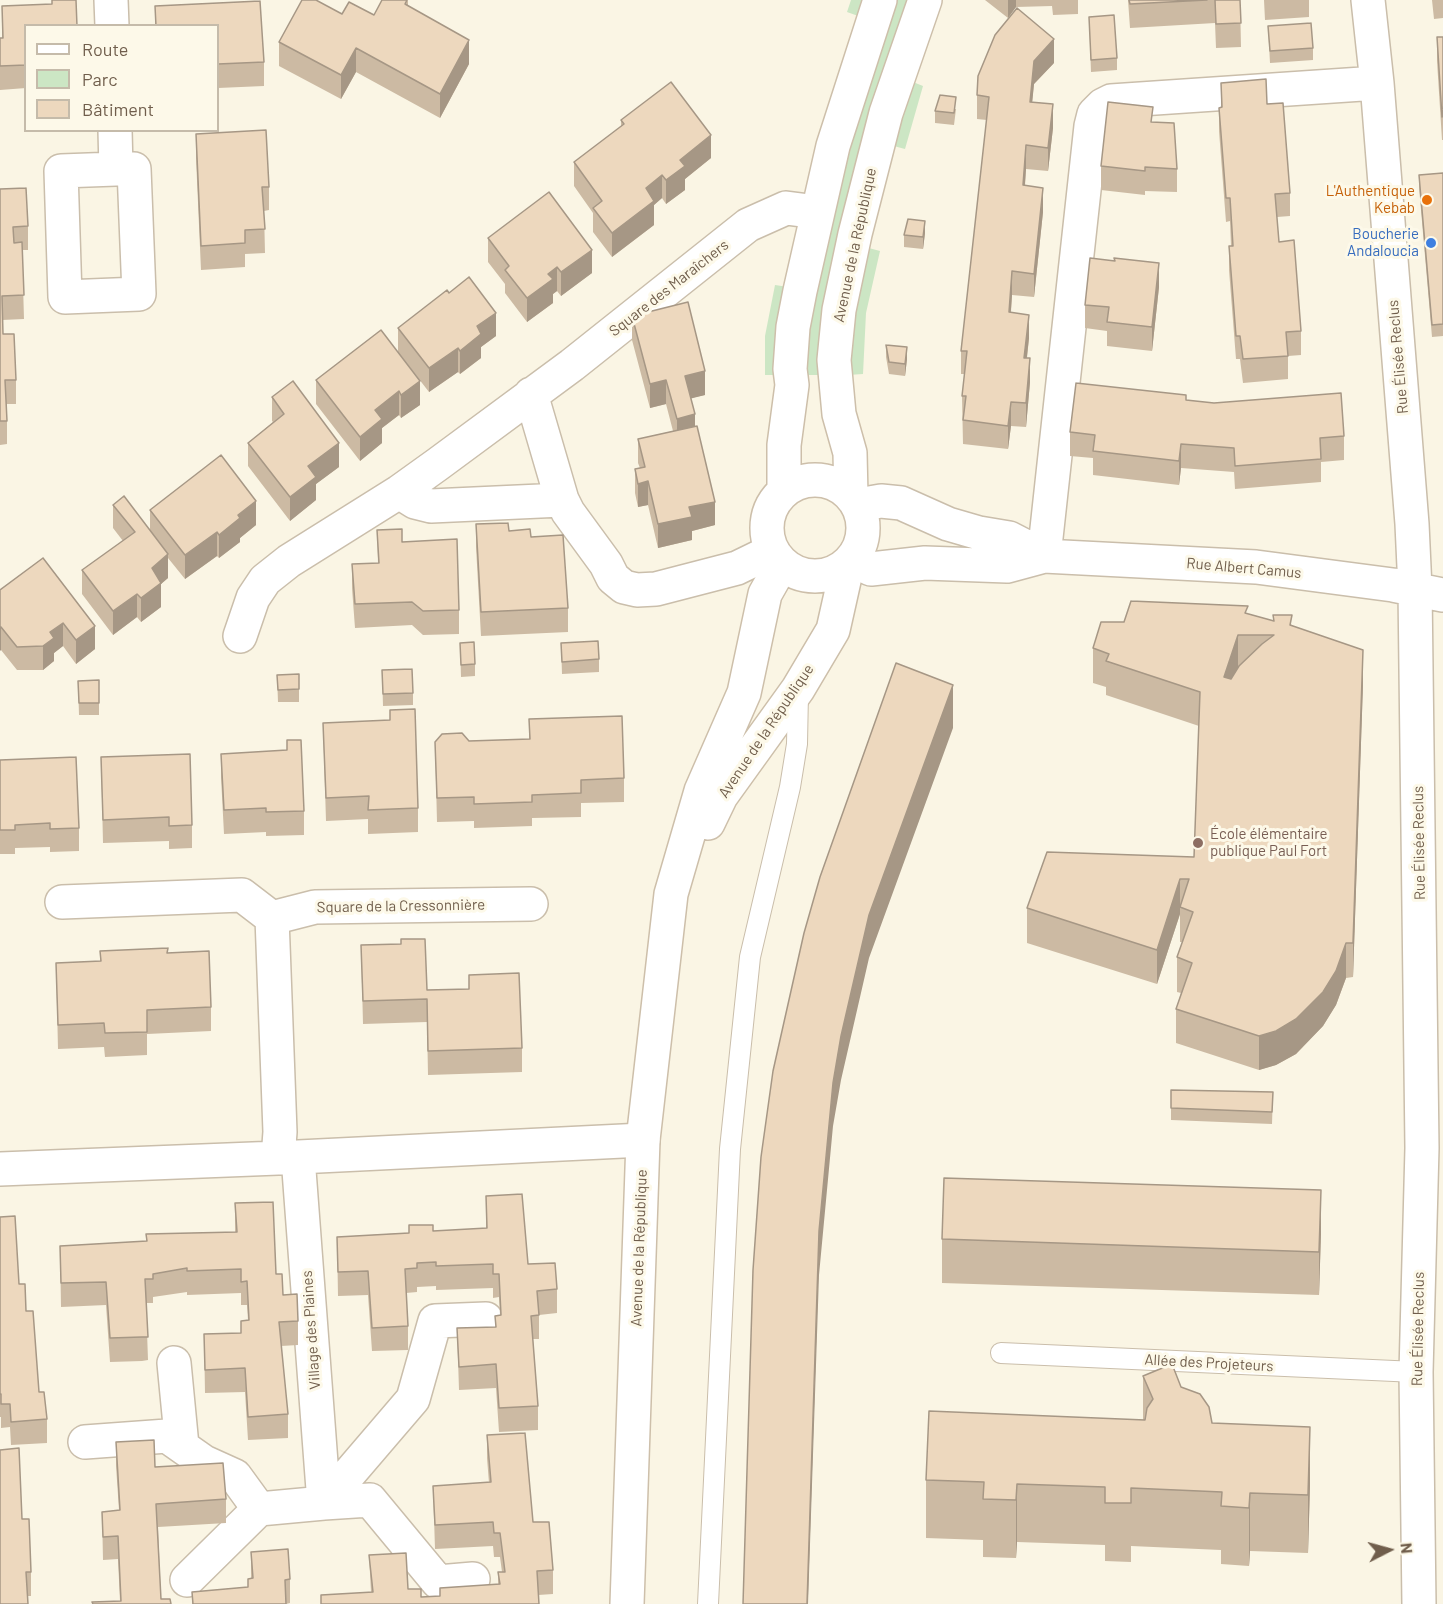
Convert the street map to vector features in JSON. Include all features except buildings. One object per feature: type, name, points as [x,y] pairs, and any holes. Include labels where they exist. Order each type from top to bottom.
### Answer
[{"type":"street","points":[[111,0],[112,24]]},
{"type":"street","points":[[784,490],[784,445],[792,385],[790,369],[793,327],[816,212],[843,112],[880,0]]},
{"type":"street","name":"Avenue de la République","points":[[854,500],[850,453],[838,414],[834,360],[839,310],[855,234],[886,113],[925,0]]},
{"type":"street","name":"Rue Élisée Reclus","points":[[1368,0],[1377,83],[1412,524],[1429,592],[1422,1137],[1416,1372],[1419,1604]]},
{"type":"street","points":[[1044,556],[1094,114],[1102,105],[1111,101],[1377,83]]},
{"type":"street","points":[[115,132],[116,169]]},
{"type":"street","name":"Square des Maraîchers","points":[[240,636],[253,598],[265,580],[289,561],[399,492],[572,365],[748,225],[786,208],[816,212]]},
{"type":"street","points":[[531,394],[562,500],[568,512],[606,564],[613,578],[624,587],[637,590],[656,589],[777,558]]},
{"type":"street","points":[[815,480],[831,482],[854,500],[862,519],[863,534],[860,548],[850,562],[835,572],[820,577],[803,575],[777,558],[767,535],[767,518],[774,503],[784,490],[799,482],[815,480]]},
{"type":"street","points":[[399,492],[415,502],[431,506],[562,500]]},
{"type":"street","name":"Rue Albert Camus","points":[[854,500],[901,503],[948,524],[979,533],[1009,538],[1044,556]]},
{"type":"street","name":"Rue Albert Camus","points":[[850,562],[871,569],[925,563],[1007,566],[1044,556],[1256,567],[1429,592]]},
{"type":"street","name":"Avenue de la République","points":[[627,1604],[643,1140],[671,894],[701,791],[744,693],[765,594],[777,558]]},
{"type":"street","name":"Avenue de la République","points":[[671,894],[721,796],[798,688],[833,630],[850,562]]},
{"type":"street","points":[[62,902],[242,895],[272,918],[280,1132],[288,1157]]},
{"type":"street","name":"Square de la Cressonnière","points":[[272,918],[315,907],[531,904]]},
{"type":"street","points":[[0,1169],[643,1140]]},
{"type":"street","name":"Village des Plaines","points":[[288,1157],[324,1503]]},
{"type":"street","points":[[324,1503],[413,1399],[435,1321],[486,1319]]},
{"type":"street","points":[[174,1363],[182,1446]]},
{"type":"street","points":[[85,1442],[167,1436],[204,1462],[235,1476],[260,1509]]},
{"type":"street","points":[[187,1580],[260,1509],[370,1500],[438,1582],[473,1579]]},
{"type":"lane","points":[[708,1604],[730,1149],[750,957],[790,787],[797,744],[798,688]]},
{"type":"lane","name":"Allée des Projeteurs","points":[[1001,1353],[1416,1372]]},
{"type":"green space","points":[[851,0],[867,0],[861,17],[847,12]]},
{"type":"green space","points":[[891,0],[913,0],[824,375],[804,375],[805,337],[820,247]]},
{"type":"green space","points":[[908,80],[923,86],[905,149],[890,145]]},
{"type":"green space","points":[[865,247],[880,251],[866,313],[863,374],[848,375],[848,352]]},
{"type":"green space","points":[[775,285],[788,287],[781,375],[765,375],[765,336]]},
{"type":"place","name":"L'Authentique Kebab","points":[[1427,200]]},
{"type":"place","name":"Boucherie Andaloucia","points":[[1431,243]]},
{"type":"place","name":"École élémentaire publique Paul Fort","points":[[1198,843]]}]
